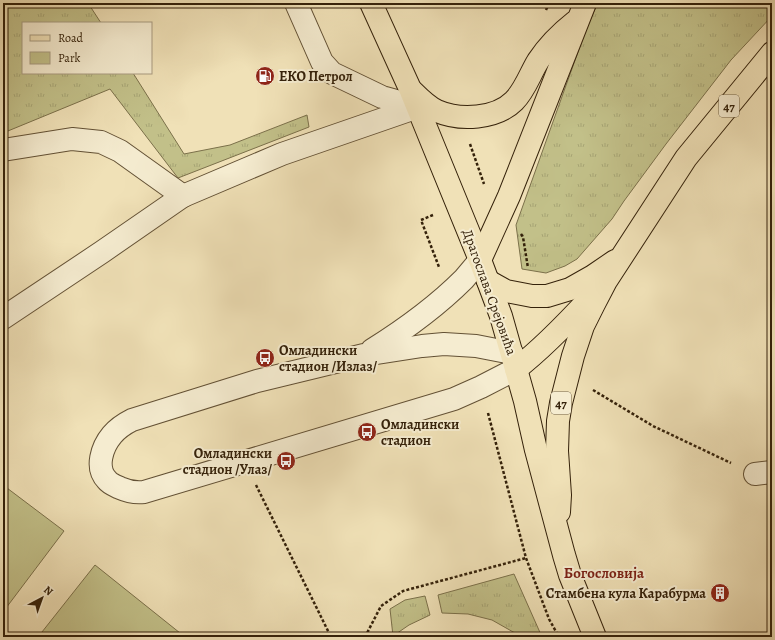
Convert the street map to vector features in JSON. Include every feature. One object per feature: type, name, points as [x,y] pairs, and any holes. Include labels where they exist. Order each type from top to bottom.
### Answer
[{"type":"main road","name":"Драгослава Срејовића","points":[[371,3],[414,99],[480,260],[501,316],[525,401],[557,533],[570,575],[595,637]]},
{"type":"main road","points":[[414,99],[438,111],[461,116],[476,117],[497,112],[507,107],[516,99],[524,88],[538,61],[581,11]]},
{"type":"main road","points":[[480,260],[509,196],[581,11]]},
{"type":"main road","name":"47","points":[[557,533],[560,495],[557,451],[560,403],[573,356],[584,326],[606,281],[686,158],[772,53]]},
{"type":"main road","points":[[488,280],[506,291],[532,296],[547,296],[570,289],[593,276],[624,254]]},
{"type":"main road","points":[[514,361],[547,343],[606,281]]},
{"type":"lane","points":[[296,3],[322,62],[332,73],[382,97],[414,99]]},
{"type":"lane","points":[[3,318],[183,196],[414,99]]},
{"type":"lane","points":[[3,150],[72,139],[101,142],[120,151],[183,196]]},
{"type":"lane","points":[[364,354],[393,337],[419,319],[463,279],[480,260]]},
{"type":"lane","points":[[444,344],[476,346],[514,361],[481,387],[454,399],[144,492],[136,493],[115,486],[107,480],[102,473],[100,465],[102,453],[112,434],[124,424],[132,420],[257,381],[364,354],[444,344]]},
{"type":"path","points":[[544,16],[549,3]]},
{"type":"path","points":[[461,116],[486,192],[523,237],[532,296]]},
{"type":"path","points":[[568,375],[653,426],[763,473]]},
{"type":"path","points":[[245,461],[331,637]]},
{"type":"path","points":[[365,637],[381,606],[403,591],[526,558]]},
{"type":"green space","points":[[3,3],[88,3],[100,22],[22,22],[22,74],[134,74],[184,154],[230,145],[307,115],[309,127],[178,178],[110,89],[3,133]]},
{"type":"green space","points":[[598,3],[772,3],[772,16],[731,60],[666,144],[612,219],[577,259],[565,266],[546,273],[522,269],[516,225],[588,24]]},
{"type":"green space","points":[[3,485],[64,531],[3,612]]},
{"type":"green space","points":[[95,565],[185,637],[38,637]]},
{"type":"green space","points":[[514,574],[542,637],[522,637],[492,620],[468,614],[442,613],[438,595]]},
{"type":"green space","points":[[425,596],[430,615],[409,625],[393,636],[390,609],[405,600]]},
{"type":"place","name":"ЕКО Петрол","points":[[265,76]]},
{"type":"place","name":"Омладински стадион /Излаз/","points":[[265,358]]},
{"type":"place","name":"Омладински стадион","points":[[367,432]]},
{"type":"place","name":"Омладински стадион /Улаз/","points":[[286,461]]},
{"type":"place","name":"Стамбена кула Карабурма","points":[[720,593]]},
{"type":"district","name":"Богословија","points":[[604,573]]}]
